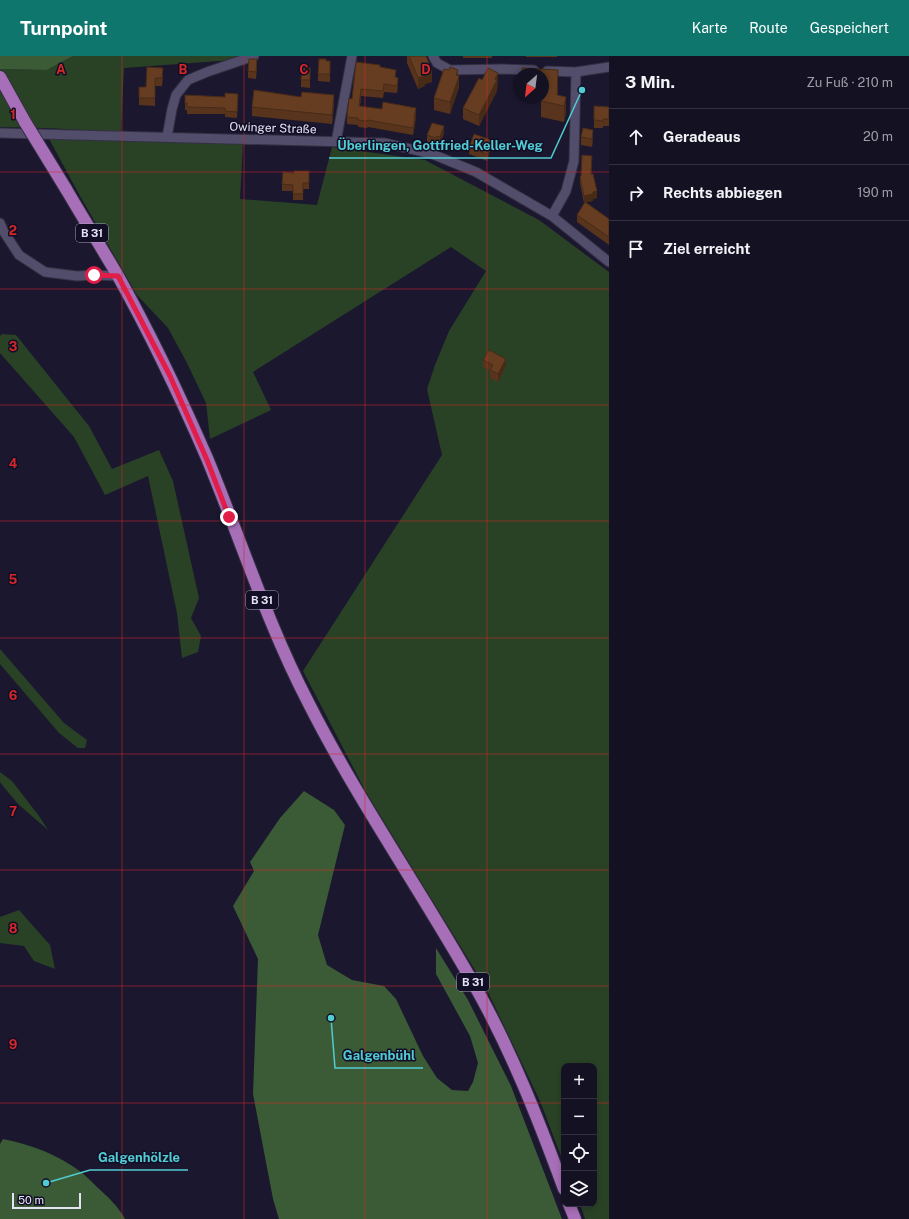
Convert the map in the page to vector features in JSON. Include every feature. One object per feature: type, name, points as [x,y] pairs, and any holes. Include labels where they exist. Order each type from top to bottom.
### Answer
[{"type":"main road","name":"B 31","points":[[0,77],[25,122],[118,276],[170,376],[207,460],[291,668],[321,729],[355,789],[478,990],[501,1034],[542,1128],[561,1181]]},
{"type":"main road","points":[[570,1207],[575,1219]]},
{"type":"street","points":[[167,136],[176,95],[188,80],[254,56]]},
{"type":"street","points":[[336,142],[352,56]]},
{"type":"street","points":[[433,56],[437,63],[450,70],[502,69],[576,72],[609,67]]},
{"type":"street","points":[[552,216],[566,191],[574,161],[576,72]]},
{"type":"street","name":"Owinger Straße","points":[[0,133],[384,142],[432,154],[476,172],[552,216],[609,262]]},
{"type":"street","points":[[0,223],[19,255],[45,272],[77,276],[118,276]]},
{"type":"green space","points":[[0,56],[73,56],[47,70],[0,69]]},
{"type":"green space","points":[[73,56],[248,56],[233,60],[124,68],[121,132],[0,127],[0,69],[47,70]]},
{"type":"green space","points":[[48,137],[243,142],[240,199],[317,205],[332,147],[425,160],[539,220],[609,272],[609,1219],[585,1219],[581,1207],[597,1207],[597,1063],[561,1063],[561,1156],[540,1101],[486,988],[367,794],[303,671],[442,455],[427,389],[449,331],[486,271],[451,247],[253,372],[271,410],[210,439],[206,403],[187,363],[168,328],[137,295]]},
{"type":"green space","points":[[2,334],[16,335],[89,426],[112,469],[159,450],[173,481],[199,598],[191,618],[201,636],[198,652],[182,658],[177,613],[148,476],[105,495],[74,437],[0,353],[0,336]]},
{"type":"green space","points":[[0,649],[64,723],[87,740],[85,748],[78,748],[59,733],[0,664]]},
{"type":"green space","points":[[0,772],[12,781],[48,830],[18,804],[3,786],[0,782]]},
{"type":"green space","points":[[304,791],[334,810],[345,825],[318,935],[327,965],[352,980],[384,986],[396,999],[423,1056],[437,1078],[452,1090],[468,1091],[473,1082],[478,1063],[470,1036],[436,974],[436,948],[468,1000],[511,1086],[562,1219],[279,1219],[273,1199],[253,1094],[258,959],[233,906],[254,871],[250,862],[280,818]]},
{"type":"green space","points":[[19,910],[50,945],[55,969],[34,961],[24,946],[0,943],[0,917]]},
{"type":"green space","points":[[3,1139],[44,1151],[63,1160],[81,1172],[109,1198],[125,1219],[0,1219],[0,1144]]},
{"type":"building","points":[[409,56],[426,56],[432,71],[425,73],[425,75],[418,78]]},
{"type":"building","points":[[249,59],[257,59],[256,72],[248,71]]},
{"type":"building","points":[[319,59],[326,59],[326,61],[330,61],[330,74],[318,74]]},
{"type":"building","points":[[356,62],[380,65],[380,67],[396,70],[395,77],[398,78],[397,86],[384,84],[383,91],[361,89],[359,106],[382,109],[383,102],[416,108],[413,128],[347,117],[349,98],[352,99]]},
{"type":"building","points":[[147,67],[163,68],[162,78],[155,78],[155,98],[139,98],[139,87],[146,87]]},
{"type":"building","points":[[302,67],[310,67],[310,80],[301,80]]},
{"type":"building","points":[[450,67],[458,70],[456,75],[459,76],[450,102],[434,98],[444,69],[449,70]]},
{"type":"building","points":[[488,68],[498,73],[495,79],[497,80],[479,115],[463,108],[479,78],[482,80]]},
{"type":"building","points":[[549,70],[558,70],[557,95],[566,97],[564,106],[549,103]]},
{"type":"building","points":[[254,90],[301,97],[302,92],[334,95],[332,115],[252,107]]},
{"type":"building","points":[[225,93],[238,94],[237,112],[225,111],[225,108],[187,107],[187,103],[185,104],[185,95],[225,97]]},
{"type":"building","points":[[594,106],[609,107],[609,119],[603,119],[603,121],[594,120]]},
{"type":"building","points":[[432,123],[444,126],[440,137],[437,136],[436,138],[427,135]]},
{"type":"building","points":[[583,128],[593,130],[592,139],[581,137]]},
{"type":"building","points":[[474,134],[491,140],[487,154],[469,148]]},
{"type":"building","points":[[582,155],[592,156],[591,174],[593,174],[597,191],[593,192],[593,194],[584,196],[580,177]]},
{"type":"building","points":[[294,171],[309,171],[309,183],[303,183],[303,194],[293,194],[293,185],[282,184],[283,172],[294,173]]},
{"type":"building","points":[[585,202],[609,219],[609,237],[577,215]]},
{"type":"building","points":[[489,350],[506,359],[498,374],[490,370],[493,365],[483,360]]},
{"type":"place","name":"Überlingen, Gottfried-Keller-Weg","points":[[582,90]]},
{"type":"place","name":"Galgenbühl","points":[[331,1018]]},
{"type":"place","name":"Galgenhölzle","points":[[46,1183]]},
{"type":"route","points":[[94,275],[118,276],[170,376],[207,460],[229,517]]}]
